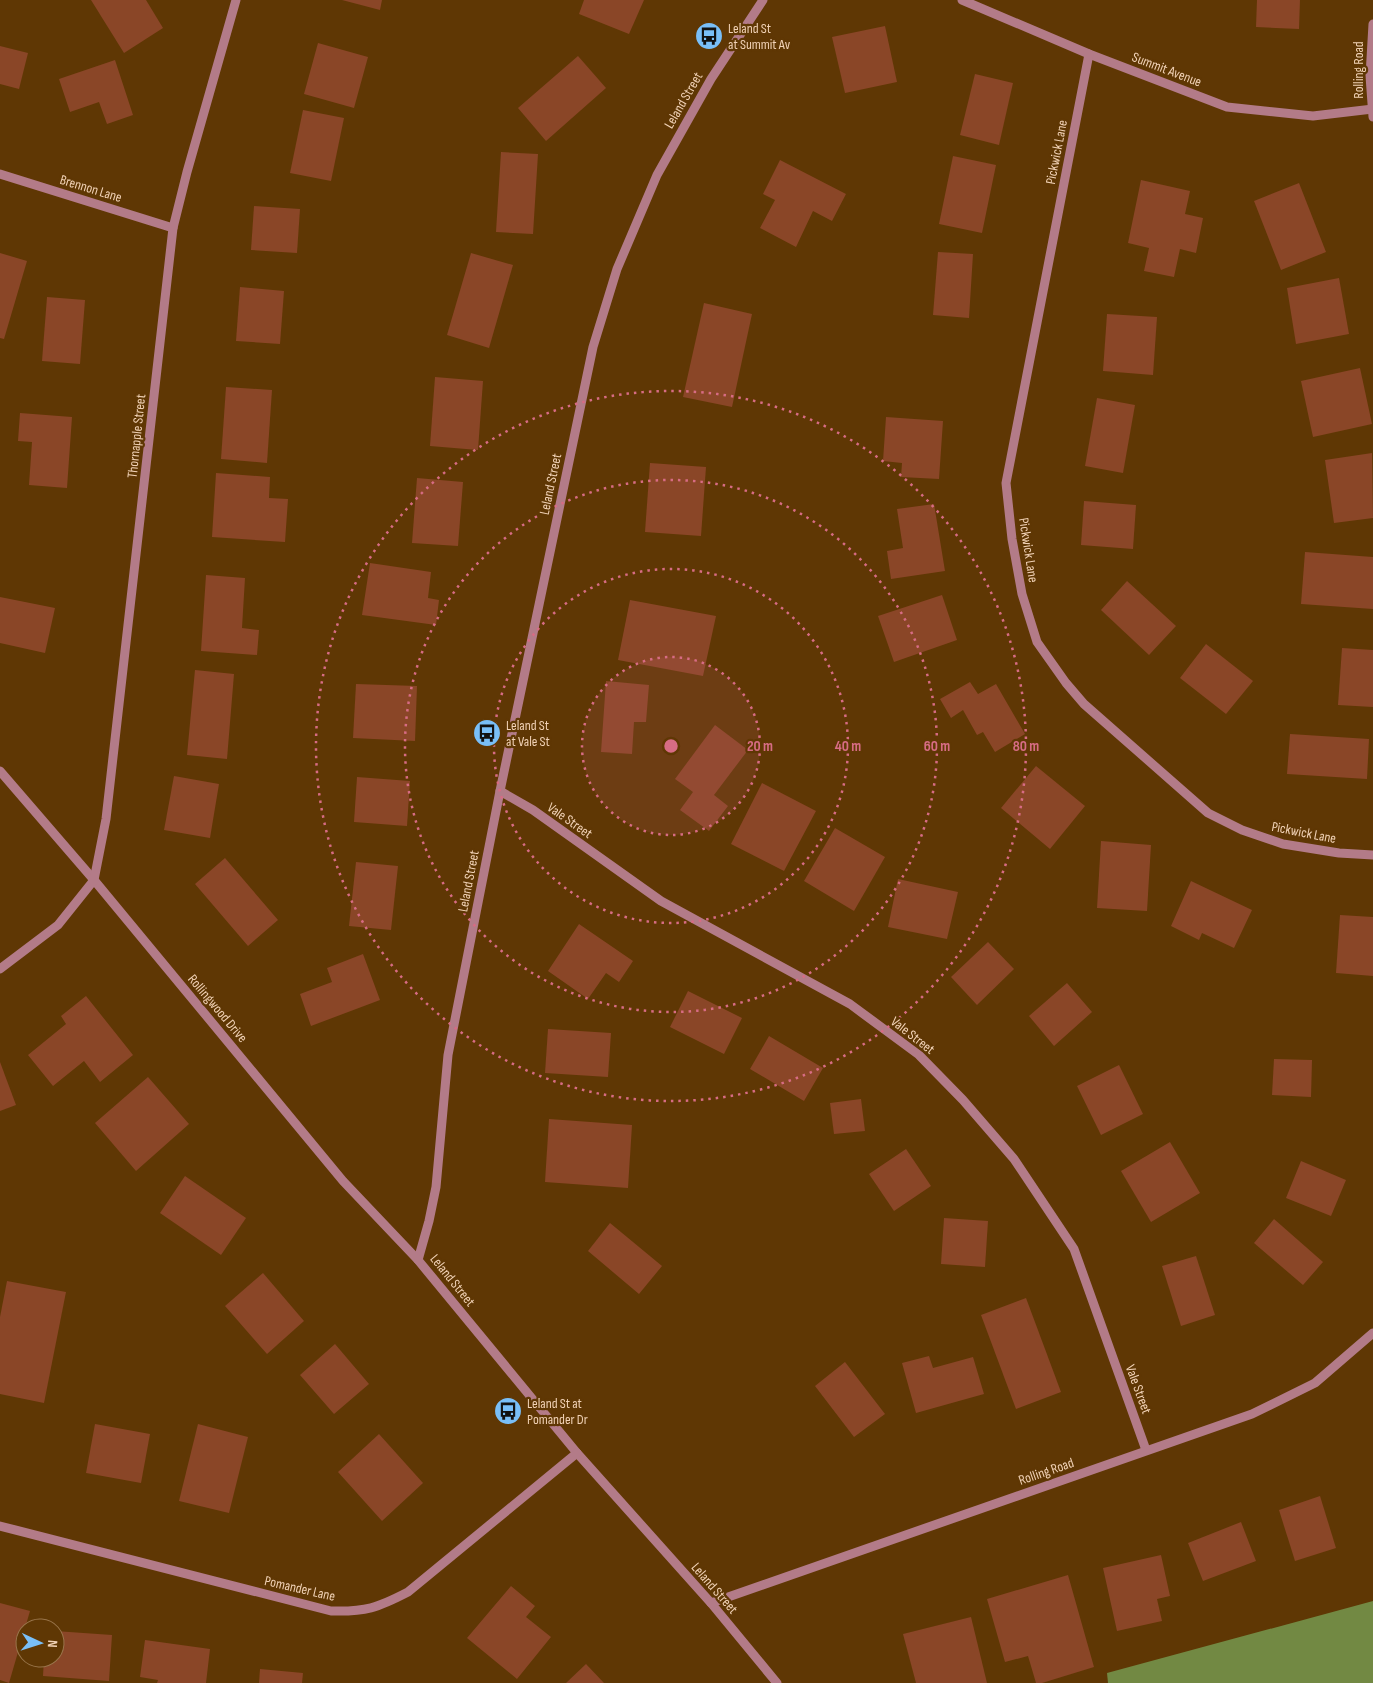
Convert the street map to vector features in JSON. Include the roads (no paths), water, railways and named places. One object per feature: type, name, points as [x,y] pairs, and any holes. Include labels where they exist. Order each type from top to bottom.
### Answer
[{"type":"street","name":"Thornapple Street","points":[[94,880],[106,819],[173,228],[236,0]]},
{"type":"street","name":"Leland Street","points":[[763,0],[711,79],[656,175],[617,269],[593,347],[500,791],[448,1056],[436,1188],[430,1221],[418,1260],[577,1453],[711,1603],[776,1683]]},
{"type":"street","name":"Summit Avenue","points":[[962,0],[1089,54],[1227,107],[1313,116],[1373,112]]},
{"type":"street","name":"Rolling Road","points":[[1373,24],[1370,76],[1373,112]]},
{"type":"street","name":"Pickwick Lane","points":[[1089,54],[1006,483],[1012,539],[1022,594],[1037,642],[1084,704],[1208,812],[1242,830],[1283,844],[1373,855]]},
{"type":"street","name":"Brennon Lane","points":[[0,174],[173,228]]},
{"type":"street","name":"Rollingwood Drive","points":[[0,771],[94,880],[343,1181],[418,1260]]},
{"type":"street","name":"Vale Street","points":[[500,791],[533,810],[661,901],[850,1004],[919,1055],[963,1100],[1014,1159],[1074,1249],[1146,1450]]},
{"type":"street","points":[[0,969],[58,925],[94,880]]},
{"type":"street","name":"Rolling Road","points":[[711,1603],[1252,1414],[1314,1382],[1373,1333]]},
{"type":"street","name":"Pomander Lane","points":[[0,1526],[331,1611],[357,1612],[382,1605],[408,1592],[577,1453]]},
{"type":"place","name":"Leland St at Summit Av","points":[[709,36]]},
{"type":"place","name":"Leland St at Vale St","points":[[487,733]]},
{"type":"place","name":"Leland St at Pomander Dr","points":[[508,1411]]}]
